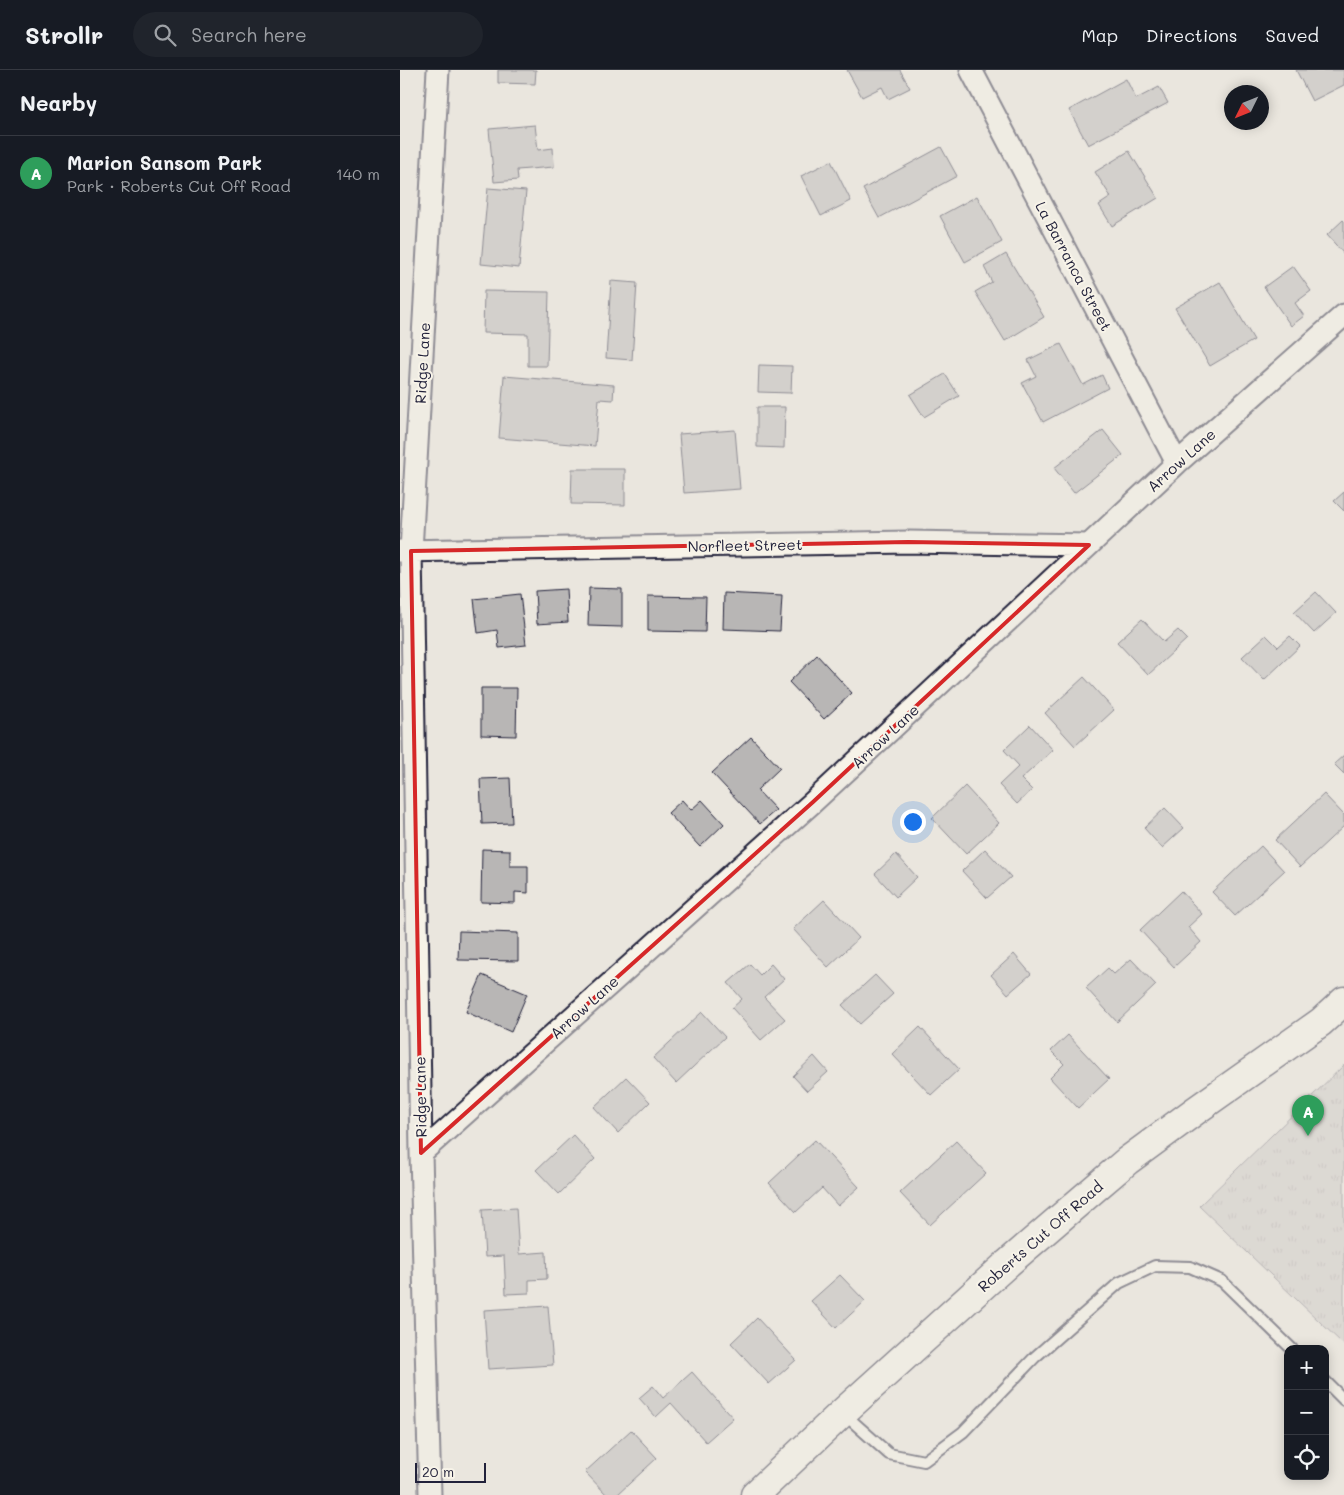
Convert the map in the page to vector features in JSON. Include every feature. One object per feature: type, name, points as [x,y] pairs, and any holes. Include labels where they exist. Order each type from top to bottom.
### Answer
[{"type":"street","name":"Ridge Lane","points":[[430,1495],[406,551],[438,70]]},
{"type":"street","name":"La Barranca Street","points":[[971,70],[1177,463]]},
{"type":"street","name":"Arrow Lane","points":[[421,1153],[813,802],[1177,463],[1344,315]]},
{"type":"street","name":"Norfleet Street","points":[[406,551],[908,542],[1089,545]]},
{"type":"street","name":"Roberts Cut Off Road","points":[[755,1495],[842,1413],[1008,1263],[1127,1161],[1332,1023],[1344,1001]]},
{"type":"lane","points":[[842,1413],[889,1454],[924,1461],[963,1432],[1035,1357],[1119,1283],[1156,1266],[1190,1267],[1222,1281],[1288,1345]]},
{"type":"lane","points":[[1329,1385],[1344,1400]]},
{"type":"highlighted area","points":[[908,542],[1089,545],[813,802],[421,1153],[411,551]]},
{"type":"green space","points":[[1344,1065],[1344,1345],[1199,1206]]},
{"type":"building","points":[[498,70],[536,70],[535,84],[498,83]]},
{"type":"building","points":[[847,70],[900,70],[910,88],[888,99],[882,87],[862,97]]},
{"type":"building","points":[[1296,70],[1344,70],[1344,85],[1312,101]]},
{"type":"building","points":[[1126,79],[1136,99],[1159,87],[1168,103],[1088,145],[1069,110]]},
{"type":"building","points":[[535,125],[538,150],[553,148],[554,167],[517,170],[518,180],[494,182],[489,129]]},
{"type":"building","points":[[941,147],[957,176],[879,218],[863,189]]},
{"type":"building","points":[[1129,151],[1158,198],[1112,226],[1099,205],[1111,197],[1095,172]]},
{"type":"building","points":[[831,161],[851,201],[821,216],[801,176]]},
{"type":"building","points":[[488,188],[526,191],[519,268],[481,264]]},
{"type":"building","points":[[977,196],[1002,242],[965,262],[940,216]]},
{"type":"building","points":[[1344,221],[1344,254],[1327,235]]},
{"type":"building","points":[[1006,254],[1044,317],[1005,341],[975,292],[992,282],[984,267]]},
{"type":"building","points":[[1293,266],[1311,291],[1295,303],[1304,316],[1291,326],[1264,287]]},
{"type":"building","points":[[611,281],[637,283],[632,360],[606,358]]},
{"type":"building","points":[[1220,282],[1254,340],[1210,366],[1175,308]]},
{"type":"building","points":[[484,291],[549,292],[547,366],[528,366],[528,334],[483,333]]},
{"type":"building","points":[[1061,344],[1083,385],[1102,375],[1108,388],[1043,422],[1022,383],[1036,376],[1028,360]]},
{"type":"building","points":[[759,365],[792,366],[791,393],[758,392]]},
{"type":"building","points":[[945,374],[959,396],[924,417],[910,395]]},
{"type":"building","points":[[504,376],[614,385],[613,400],[599,399],[595,446],[499,438]]},
{"type":"building","points":[[757,407],[785,407],[784,448],[757,447]]},
{"type":"building","points":[[735,430],[740,489],[684,493],[679,434]]},
{"type":"building","points":[[1103,430],[1123,455],[1074,493],[1054,468]]},
{"type":"building","points":[[572,469],[625,469],[625,505],[571,504]]},
{"type":"building","points":[[1344,492],[1344,511],[1334,501]]},
{"type":"building","points":[[589,588],[622,589],[622,627],[588,626]]},
{"type":"building","points":[[566,589],[568,622],[537,624],[535,591]]},
{"type":"building","points":[[1316,592],[1336,613],[1314,633],[1294,612]]},
{"type":"building","points":[[724,593],[782,596],[780,631],[723,629]]},
{"type":"building","points":[[520,594],[526,645],[499,648],[497,630],[478,633],[474,599]]},
{"type":"building","points":[[648,596],[706,597],[705,632],[648,631]]},
{"type":"building","points":[[1142,619],[1164,642],[1178,630],[1187,639],[1148,675],[1117,642]]},
{"type":"building","points":[[1266,635],[1278,647],[1290,636],[1300,646],[1264,680],[1242,657]]},
{"type":"building","points":[[817,655],[852,693],[824,719],[789,682]]},
{"type":"building","points":[[1084,677],[1114,710],[1075,746],[1045,713]]},
{"type":"building","points":[[481,688],[517,688],[516,736],[481,735]]},
{"type":"building","points":[[1030,725],[1053,750],[1021,779],[1032,790],[1017,804],[999,785],[1019,766],[1004,750]]},
{"type":"building","points":[[751,737],[780,768],[757,790],[776,810],[760,824],[712,773]]},
{"type":"building","points":[[1344,755],[1344,774],[1334,764]]},
{"type":"building","points":[[510,778],[512,823],[482,824],[480,779]]},
{"type":"building","points":[[965,786],[999,823],[966,854],[932,818]]},
{"type":"building","points":[[1324,794],[1344,815],[1344,826],[1300,867],[1275,840]]},
{"type":"building","points":[[682,800],[691,810],[702,800],[724,824],[700,847],[668,813]]},
{"type":"building","points":[[1165,808],[1184,828],[1162,848],[1144,828]]},
{"type":"building","points":[[1261,846],[1284,871],[1235,916],[1212,892]]},
{"type":"building","points":[[482,849],[510,850],[510,866],[528,866],[528,893],[515,892],[515,903],[481,902]]},
{"type":"building","points":[[985,849],[1011,877],[987,898],[962,871]]},
{"type":"building","points":[[896,854],[917,877],[896,897],[875,874]]},
{"type":"building","points":[[1181,891],[1202,914],[1188,927],[1201,942],[1174,967],[1140,930]]},
{"type":"building","points":[[824,900],[859,938],[828,967],[793,929]]},
{"type":"building","points":[[459,931],[518,933],[518,961],[458,960]]},
{"type":"building","points":[[1014,954],[1031,974],[1008,994],[991,975]]},
{"type":"building","points":[[1131,959],[1156,985],[1117,1022],[1086,988],[1108,968],[1114,974]]},
{"type":"building","points":[[750,964],[760,975],[771,964],[784,979],[764,997],[785,1019],[761,1040],[732,1008],[742,999],[728,983]]},
{"type":"building","points":[[482,975],[527,994],[511,1032],[466,1012]]},
{"type":"building","points":[[875,975],[893,994],[860,1024],[842,1005]]},
{"type":"building","points":[[702,1012],[725,1037],[676,1083],[653,1058]]},
{"type":"building","points":[[920,1027],[959,1069],[931,1095],[892,1054]]},
{"type":"building","points":[[1068,1035],[1109,1079],[1078,1108],[1050,1078],[1064,1064],[1051,1051]]},
{"type":"building","points":[[814,1056],[828,1072],[807,1091],[793,1076]]},
{"type":"building","points":[[626,1077],[650,1102],[618,1133],[594,1107]]},
{"type":"building","points":[[573,1135],[595,1159],[559,1194],[536,1170]]},
{"type":"building","points":[[815,1140],[859,1187],[838,1206],[822,1188],[796,1212],[769,1183]]},
{"type":"building","points":[[956,1141],[986,1173],[930,1225],[900,1193]]},
{"type":"building","points":[[516,1208],[519,1254],[546,1252],[547,1279],[529,1280],[529,1293],[506,1294],[504,1256],[485,1257],[482,1210]]},
{"type":"building","points":[[840,1275],[865,1301],[836,1328],[811,1301]]},
{"type":"building","points":[[548,1306],[553,1365],[488,1369],[484,1310]]},
{"type":"building","points":[[757,1318],[796,1360],[769,1384],[731,1343]]},
{"type":"building","points":[[692,1372],[733,1418],[706,1442],[671,1403],[656,1417],[639,1398],[653,1386],[663,1398]]},
{"type":"building","points":[[631,1430],[657,1458],[617,1495],[607,1495],[585,1472]]},
{"type":"place","name":"Marion Sansom Park","points":[[1308,1136]]}]
